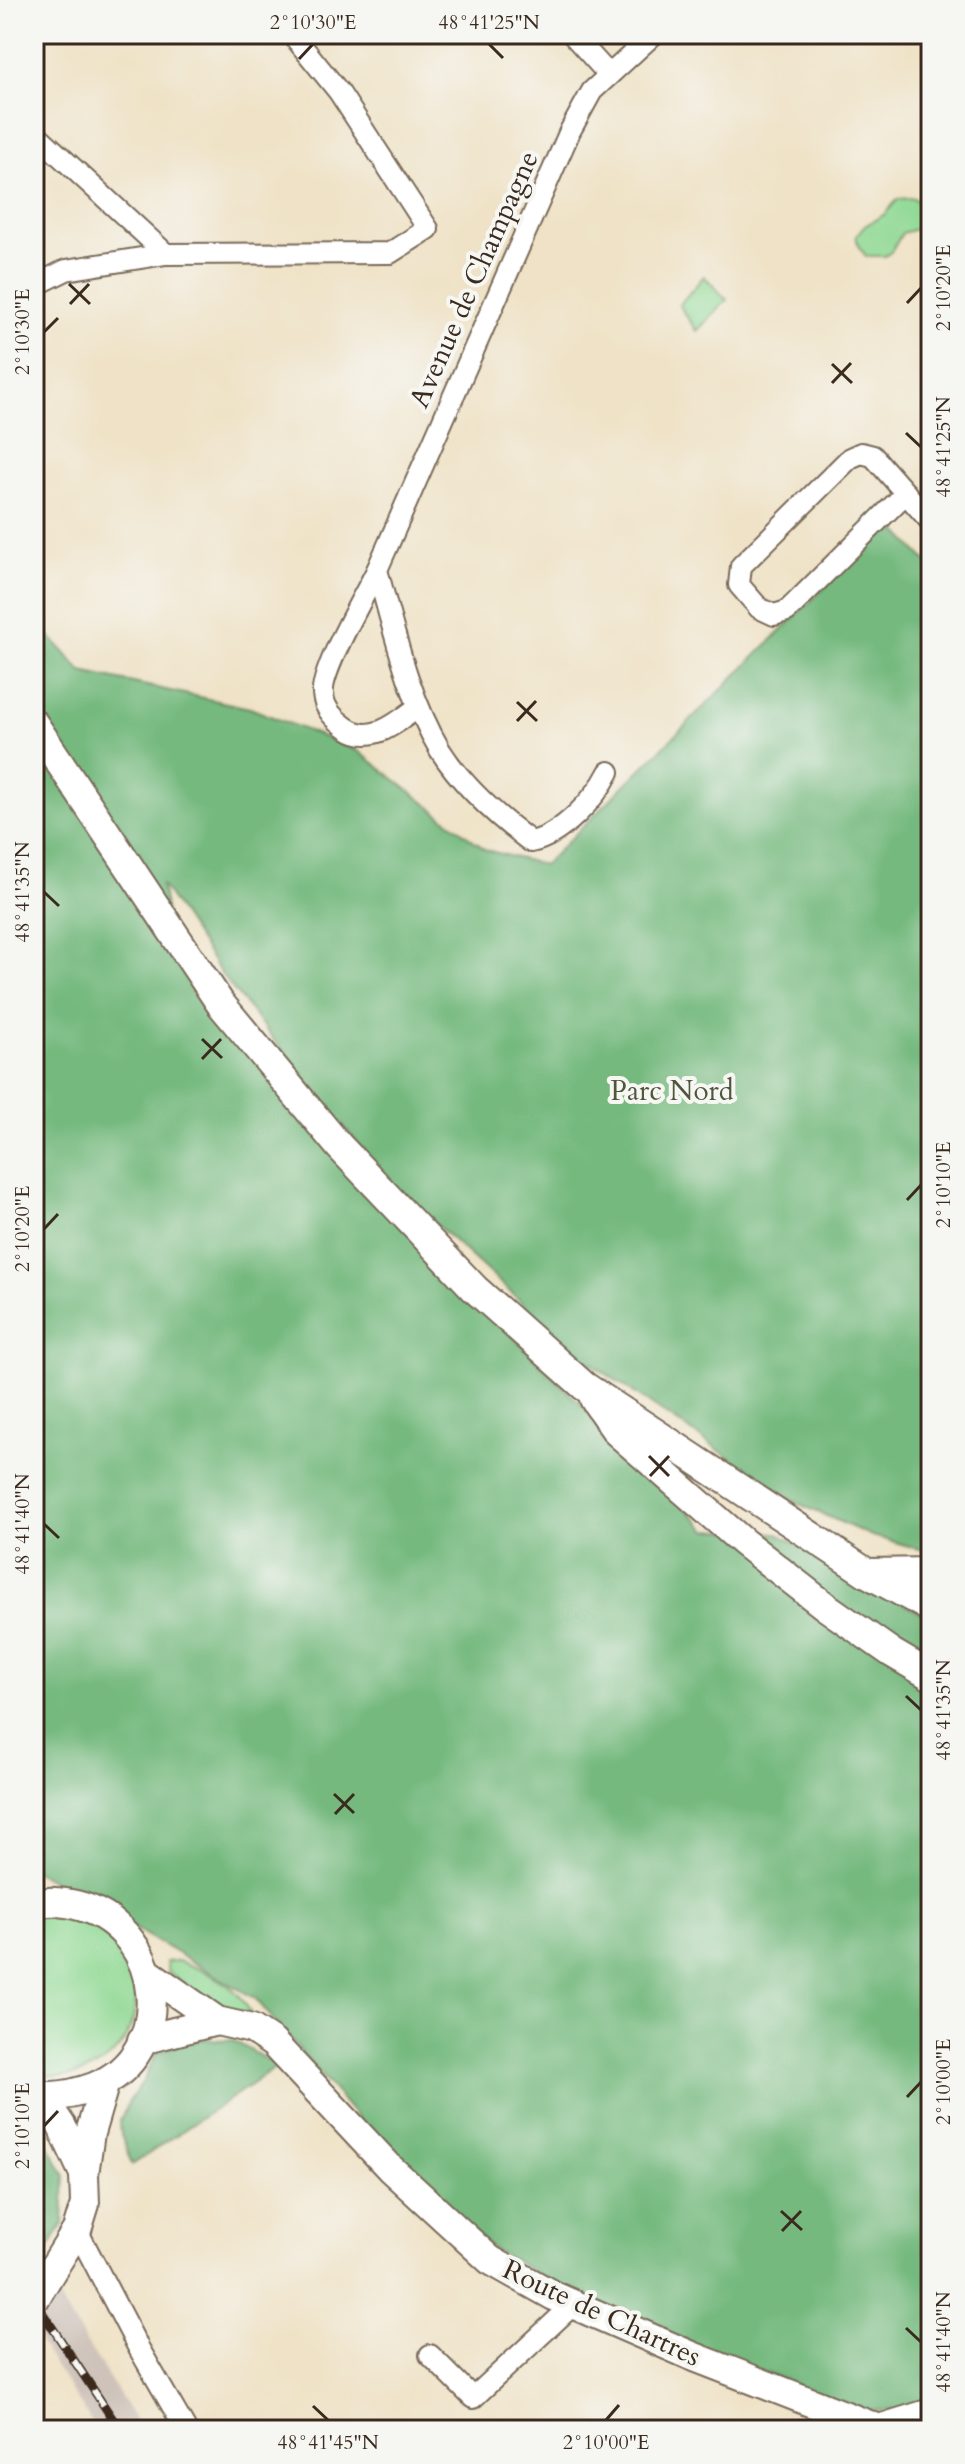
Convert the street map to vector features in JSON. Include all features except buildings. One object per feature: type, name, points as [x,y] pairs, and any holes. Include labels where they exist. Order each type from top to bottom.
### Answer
[{"type":"main road","points":[[34,724],[220,1003],[304,1107],[475,1289],[584,1386],[867,1573],[931,1608]]},
{"type":"main road","points":[[584,1386],[617,1432],[743,1542],[825,1606],[931,1676]]},
{"type":"main road","points":[[867,1573],[931,1572]]},
{"type":"main road","points":[[36,1900],[70,1902],[98,1912],[123,1929],[140,1953],[148,1973],[151,1996],[150,2019],[142,2040],[127,2064],[105,2082],[75,2094],[38,2094]]},
{"type":"main road","name":"Route de Chartres","points":[[148,1973],[217,2021],[252,2029],[273,2043],[391,2169],[490,2260],[554,2296],[692,2356],[880,2429],[931,2413]]},
{"type":"main road","name":"Route de Chartres","points":[[142,2040],[217,2021]]},
{"type":"main road","points":[[34,2300],[77,2230],[85,2204],[84,2174],[90,2133],[105,2082]]},
{"type":"main road","points":[[38,2094],[62,2127],[84,2174]]},
{"type":"street","points":[[34,286],[66,270],[166,254],[390,253],[428,229],[323,71],[292,34]]},
{"type":"street","points":[[311,34],[323,71]]},
{"type":"street","points":[[572,34],[609,75]]},
{"type":"street","name":"Avenue de Champagne","points":[[418,707],[395,724],[370,735],[356,734],[332,718],[322,695],[326,674],[377,570],[563,145],[592,91],[654,34]]},
{"type":"street","points":[[34,132],[166,254]]},
{"type":"street","points":[[906,493],[787,611],[774,615],[759,608],[739,585],[741,566],[850,458],[861,453],[873,456],[906,493],[931,522]]},
{"type":"street","points":[[377,570],[418,707],[442,752],[469,786],[520,834],[531,842],[546,839],[599,793],[609,772]]},
{"type":"street","points":[[77,2230],[138,2347],[186,2430]]},
{"type":"street","points":[[430,2355],[473,2398],[574,2304]]},
{"type":"shaded area","points":[[55,2293],[142,2430],[97,2430],[34,2334],[34,2326]]},
{"type":"green space","points":[[914,198],[926,211],[920,228],[902,233],[892,251],[885,256],[866,256],[856,236],[863,227],[885,214],[898,199]]},
{"type":"green space","points":[[704,276],[727,300],[697,331],[679,305]]},
{"type":"green space","name":"Parc Nord","points":[[890,523],[931,566],[931,1552],[872,1536],[795,1502],[583,1358],[387,1180],[224,978],[161,884],[173,954],[469,1293],[707,1530],[777,1533],[931,1619],[931,2395],[900,2411],[856,2410],[585,2300],[493,2249],[392,2159],[256,1999],[34,1870],[34,619],[82,672],[250,708],[358,751],[486,850],[544,865]]},
{"type":"green space","points":[[48,1915],[89,1923],[117,1944],[132,1972],[136,2004],[127,2035],[107,2059],[76,2074],[34,2074],[34,1918]]},
{"type":"green space","points":[[178,1961],[210,1974],[230,1987],[250,2013],[210,2006],[168,1972],[166,1962]]},
{"type":"green space","points":[[202,2039],[232,2040],[278,2066],[132,2165],[121,2135],[120,2120],[128,2103],[144,2080],[156,2054],[181,2043]]},
{"type":"green space","points":[[34,2127],[42,2133],[65,2176],[63,2224],[37,2267],[34,2263]]},
{"type":"railway","points":[[34,2300],[120,2430]]}]
